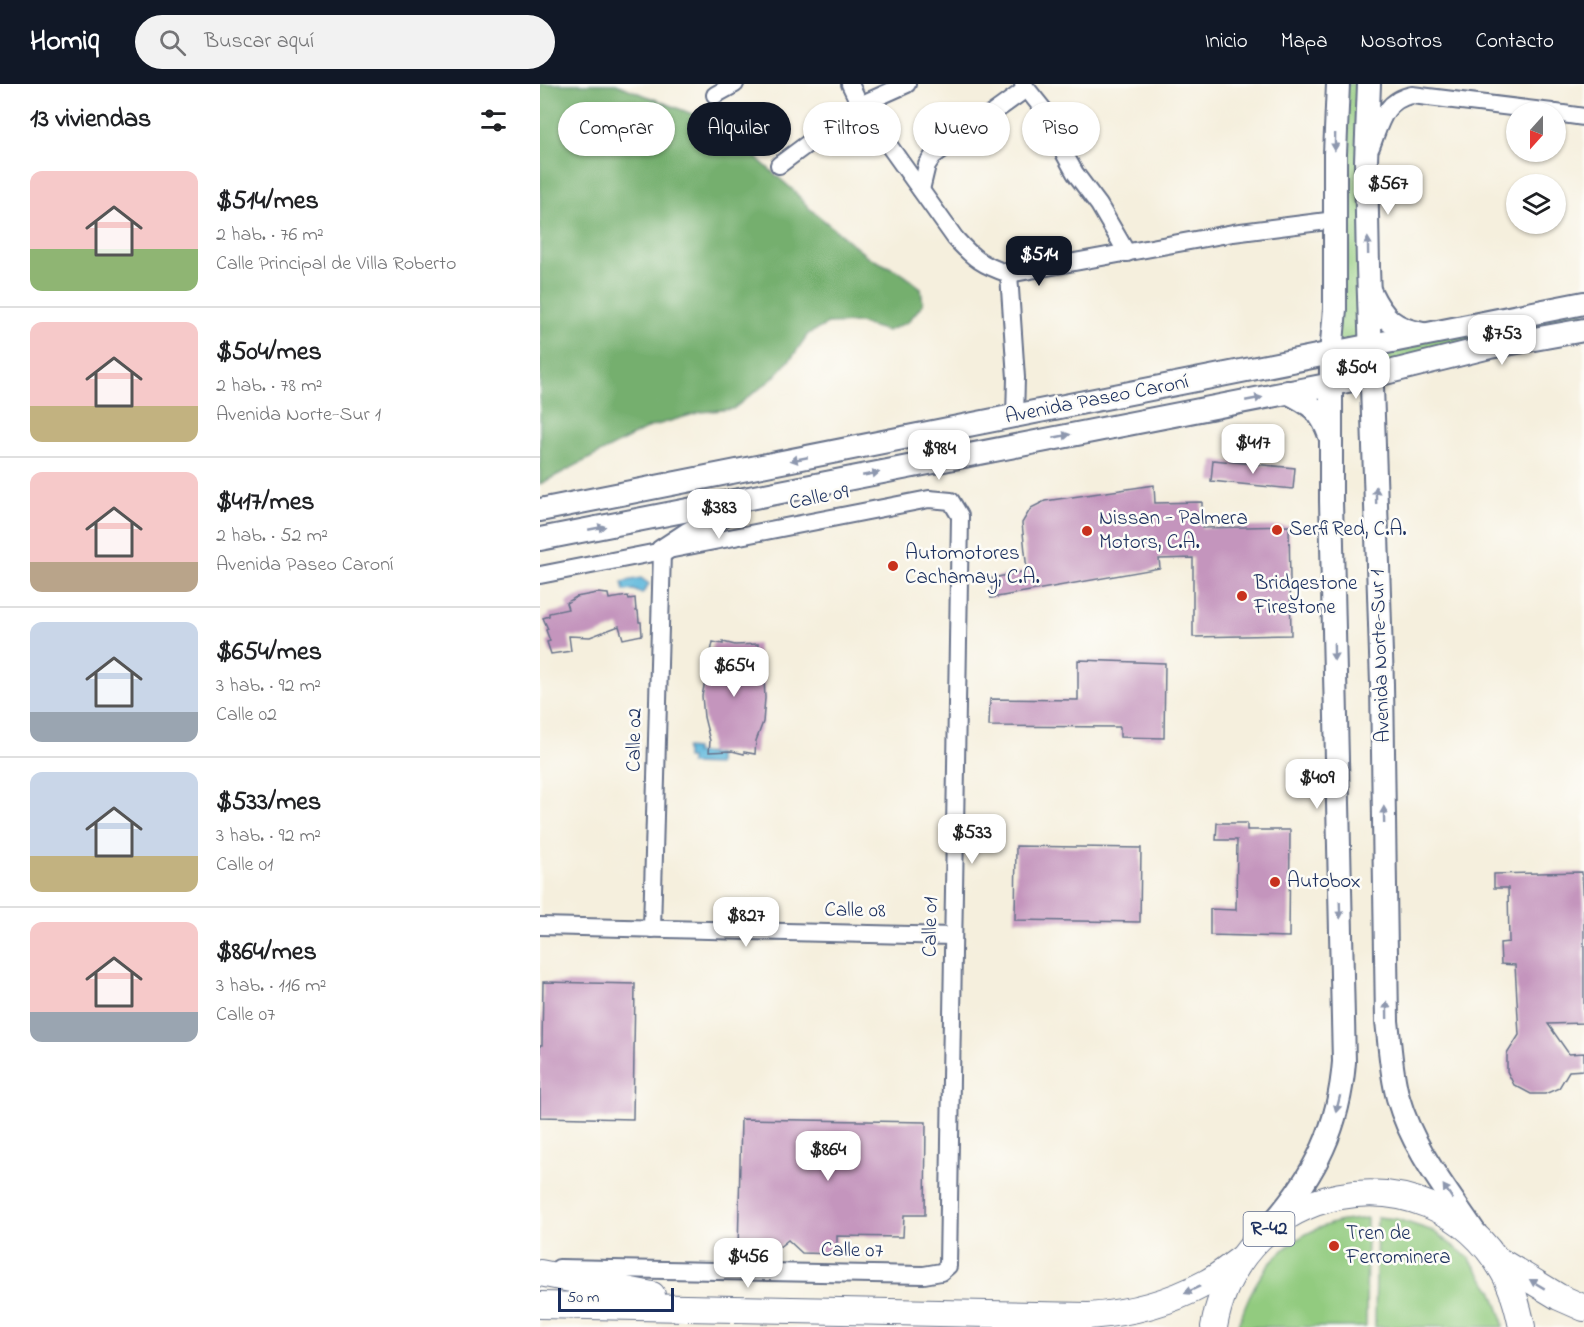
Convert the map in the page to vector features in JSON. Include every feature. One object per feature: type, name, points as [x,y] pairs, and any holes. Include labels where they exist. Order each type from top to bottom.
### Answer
[{"type":"main road","points":[[1267,1230],[1307,1181],[1320,1156],[1331,1129],[1342,1083],[1344,1052],[1332,577],[1331,440],[1331,354],[1335,309],[1335,144],[1338,84]]},
{"type":"main road","name":"Avenida Norte-Sur 1","points":[[1369,84],[1366,161],[1382,684],[1390,1054],[1399,1100],[1417,1143],[1486,1248]]},
{"type":"main road","points":[[1369,290],[1379,311],[1391,323],[1410,332],[1428,335]]},
{"type":"main road","name":"Avenida Paseo Caroní","points":[[540,510],[1584,303]]},
{"type":"main road","points":[[1302,360],[1316,352],[1324,343],[1335,309]]},
{"type":"main road","name":"Avenida Paseo Caroní","points":[[540,539],[1373,376],[1490,347],[1584,330]]},
{"type":"main road","points":[[1287,392],[1308,403],[1319,412],[1326,423],[1331,440]]},
{"type":"main road","points":[[662,551],[758,496]]},
{"type":"main road","name":"R-42","points":[[540,1305],[1089,1316],[1113,1314],[1157,1305],[1208,1282],[1241,1259],[1267,1230],[1291,1214],[1318,1201],[1336,1196],[1375,1194],[1414,1200],[1449,1216],[1486,1248],[1559,1298],[1584,1308]]},
{"type":"main road","name":"R-42","points":[[1486,1248],[1512,1289],[1522,1327]]},
{"type":"main road","name":"R-42","points":[[1214,1327],[1223,1293],[1241,1259]]},
{"type":"main road","points":[[540,1273],[657,1296],[753,1309]]},
{"type":"street","points":[[715,95],[735,84]]},
{"type":"street","points":[[850,84],[859,102]]},
{"type":"street","points":[[867,102],[907,84]]},
{"type":"street","points":[[921,190],[927,165],[933,156],[1024,87],[1055,124],[1064,153],[1075,173],[1099,205],[1127,253]]},
{"type":"street","points":[[1366,161],[1388,108],[1413,90],[1506,105]]},
{"type":"street","points":[[1566,115],[1584,117]]},
{"type":"street","points":[[779,165],[803,147]]},
{"type":"street","points":[[897,156],[955,238],[972,256],[986,266],[1009,274],[1233,233],[1335,220]]},
{"type":"street","points":[[1009,274],[1016,378],[1016,417]]},
{"type":"street","name":"Calle 09","points":[[540,575],[929,499]]},
{"type":"street","name":"Calle 01","points":[[929,499],[951,501],[960,516],[961,534],[949,1261],[945,1269]]},
{"type":"street","name":"Calle 02","points":[[652,929],[662,551]]},
{"type":"street","name":"Calle 08","points":[[540,926],[953,936]]},
{"type":"street","name":"Calle 07","points":[[540,1267],[924,1275],[945,1269]]},
{"type":"green space","points":[[540,84],[616,84],[662,102],[558,102],[558,156],[675,156],[675,107],[687,112],[687,156],[754,156],[794,191],[809,208],[868,257],[900,272],[921,288],[923,304],[908,322],[887,331],[859,323],[828,324],[808,334],[793,356],[772,379],[733,409],[701,412],[650,427],[540,484]]},
{"type":"green space","points":[[1338,84],[1369,84],[1372,346],[1584,303],[1584,330],[1373,376],[1371,346],[1331,354]]},
{"type":"green space","points":[[1377,1217],[1397,1219],[1433,1231],[1468,1257],[1492,1290],[1503,1327],[1375,1327]]},
{"type":"green space","points":[[1367,1218],[1366,1327],[1238,1327],[1251,1292],[1270,1263],[1282,1251],[1312,1231],[1330,1224]]},
{"type":"water","points":[[641,578],[649,584],[642,594],[634,590],[624,591],[622,582]]},
{"type":"water","points":[[686,748],[695,749],[695,753],[718,754],[718,765],[690,764],[690,758],[686,758]]},
{"type":"building","points":[[1213,460],[1295,468],[1293,489],[1211,481]]},
{"type":"building","points":[[1154,485],[1155,503],[1202,502],[1202,528],[1289,526],[1291,635],[1193,637],[1193,558],[1159,559],[1160,568],[991,598],[992,578],[1027,571],[1022,523],[1031,508],[1045,501]]},
{"type":"building","points":[[597,593],[608,594],[609,599],[628,596],[629,599],[635,598],[642,635],[623,639],[619,626],[590,637],[569,636],[571,651],[551,654],[547,642],[550,641],[546,630],[548,629],[543,618],[549,616],[549,613],[568,609],[566,603],[576,597]]},
{"type":"building","points":[[713,642],[735,645],[758,644],[765,698],[763,722],[756,741],[755,754],[732,751],[709,752],[710,741],[702,696]]},
{"type":"building","points":[[1078,660],[1165,663],[1164,738],[1120,737],[1120,727],[989,726],[990,699],[1078,700]]},
{"type":"building","points":[[1217,823],[1247,823],[1247,830],[1290,830],[1289,937],[1210,935],[1210,909],[1236,910],[1237,840],[1216,840]]},
{"type":"building","points":[[1016,846],[1141,848],[1140,922],[1015,920]]},
{"type":"building","points":[[1582,872],[1584,1023],[1548,1024],[1569,1054],[1584,1053],[1584,1070],[1569,1071],[1559,1088],[1545,1094],[1531,1094],[1514,1085],[1507,1071],[1507,1054],[1519,1035],[1515,965],[1501,964],[1500,943],[1509,942],[1508,888],[1494,888],[1494,874]]},
{"type":"building","points":[[543,982],[635,984],[633,1119],[540,1117]]},
{"type":"building","points":[[741,1119],[926,1122],[925,1215],[904,1215],[903,1237],[837,1236],[837,1254],[802,1253],[788,1240],[772,1253],[738,1252]]},
{"type":"place","name":"SerfiRed, C.A.","points":[[1277,530]]},
{"type":"place","name":"Nissan - Palmera Motors, C.A.","points":[[1087,531]]},
{"type":"place","name":"Automotores Cachamay, C.A.","points":[[893,566]]},
{"type":"place","name":"Bridgestone Firestone","points":[[1242,596]]},
{"type":"place","name":"Autobox","points":[[1275,882]]},
{"type":"place","name":"Tren de Ferrominera","points":[[1334,1246]]}]
